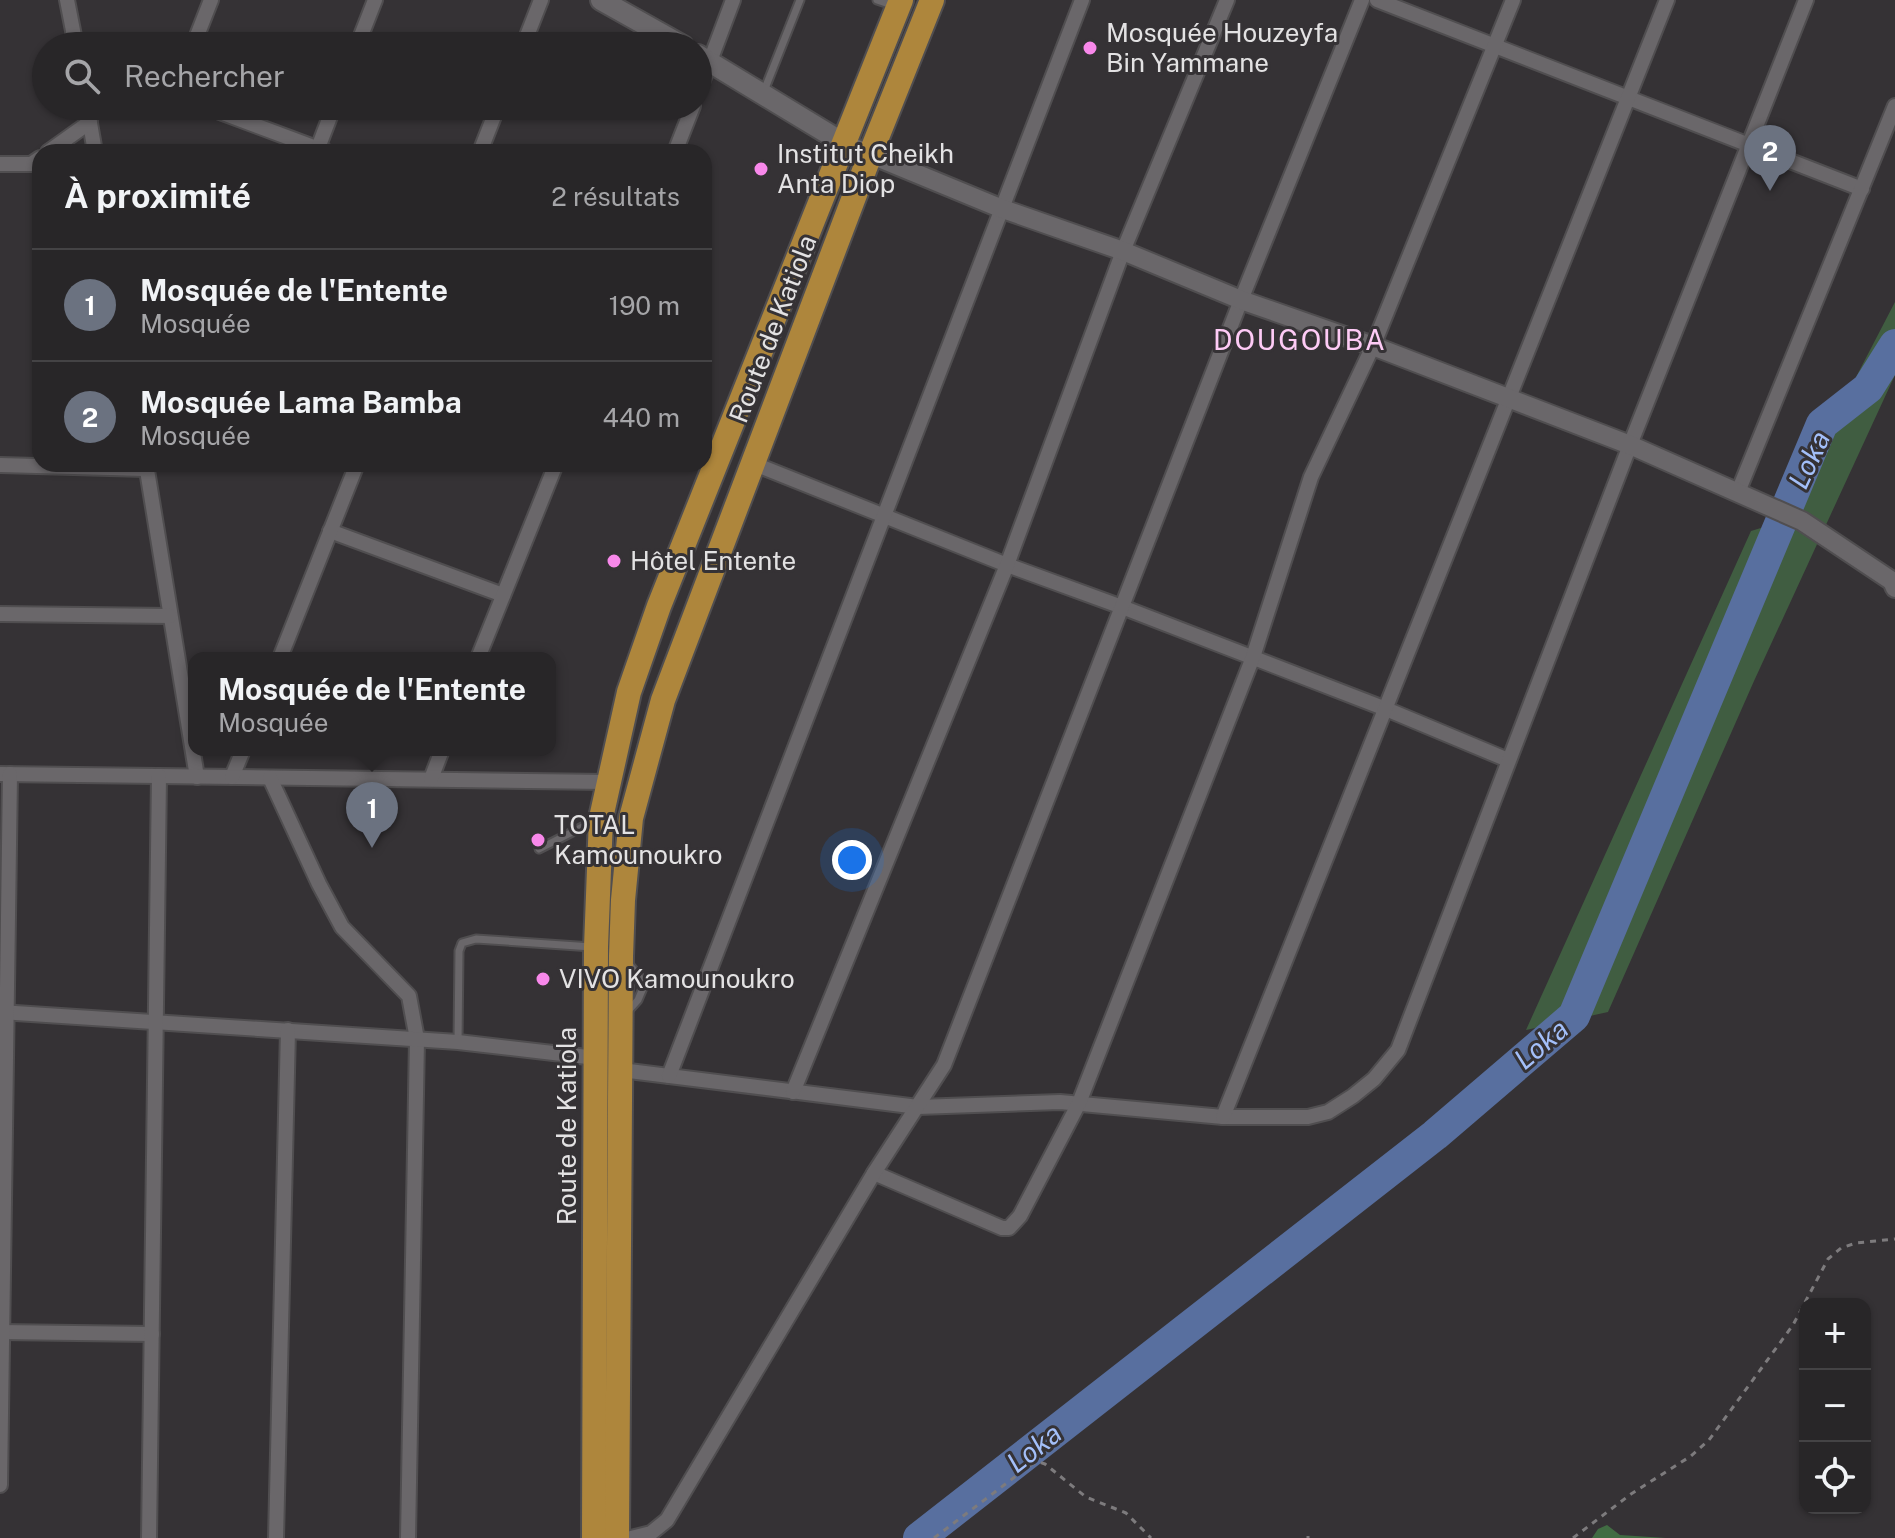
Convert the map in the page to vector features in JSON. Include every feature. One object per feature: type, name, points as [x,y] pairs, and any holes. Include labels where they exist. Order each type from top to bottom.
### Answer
[{"type":"highway","name":"Route de Katiola","points":[[617,1538],[621,956],[631,818],[663,700],[932,0]]},
{"type":"highway","name":"Route de Katiola","points":[[713,448],[845,144],[892,2]]},
{"type":"highway","name":"Route de Katiola","points":[[594,1538],[596,947],[601,818],[629,692],[705,472]]},
{"type":"main road","points":[[601,0],[658,32]]},
{"type":"main road","points":[[712,63],[845,144]]},
{"type":"street","points":[[67,0],[73,32]]},
{"type":"street","points":[[198,32],[211,0]]},
{"type":"street","points":[[362,32],[375,0]]},
{"type":"street","points":[[528,32],[541,0]]},
{"type":"street","points":[[712,42],[733,0]]},
{"type":"street","points":[[669,1076],[1082,0]]},
{"type":"street","points":[[793,1092],[1007,565],[1123,251],[1227,0]]},
{"type":"street","points":[[631,1538],[651,1533],[667,1520],[874,1173],[944,1065],[1241,300],[1362,0]]},
{"type":"street","points":[[1377,0],[1862,189]]},
{"type":"street","points":[[874,1173],[995,1226],[1009,1228],[1020,1216],[1079,1103],[1253,657],[1290,548],[1305,491],[1373,346],[1513,0]]},
{"type":"street","points":[[1223,1117],[1667,0]]},
{"type":"street","points":[[621,1070],[918,1107],[1079,1103],[1223,1117],[1308,1117],[1328,1112],[1374,1079],[1398,1050],[1630,445],[1806,0]]},
{"type":"street","points":[[1738,492],[1895,106]]},
{"type":"street","points":[[242,120],[306,144]]},
{"type":"street","points":[[324,144],[330,120]]},
{"type":"street","points":[[483,144],[493,120]]},
{"type":"street","points":[[678,144],[688,120]]},
{"type":"street","points":[[59,144],[90,122],[94,144]]},
{"type":"street","points":[[845,144],[1000,208],[1123,251],[1241,300],[1373,346],[1630,445],[1802,521],[1894,584]]},
{"type":"street","points":[[0,164],[32,166]]},
{"type":"street","points":[[752,463],[1007,565],[1386,709],[1508,760]]},
{"type":"street","points":[[0,465],[32,465]]},
{"type":"street","points":[[147,472],[188,723]]},
{"type":"street","points":[[282,652],[354,472]]},
{"type":"street","points":[[480,652],[553,472]]},
{"type":"street","points":[[330,531],[503,595]]},
{"type":"street","points":[[0,614],[170,616]]},
{"type":"street","points":[[193,756],[197,777]]},
{"type":"street","points":[[232,777],[241,756]]},
{"type":"street","points":[[431,779],[440,756]]},
{"type":"street","points":[[0,1485],[5,774],[607,782]]},
{"type":"street","points":[[149,1538],[159,776]]},
{"type":"street","points":[[270,778],[342,927],[409,996],[417,1039],[408,1538]]},
{"type":"street","points":[[3,1012],[458,1042],[596,1058]]},
{"type":"street","points":[[276,1538],[288,1030]]},
{"type":"street","points":[[1,1332],[152,1334]]},
{"type":"lane","points":[[764,92],[800,0]]},
{"type":"lane","points":[[539,849],[601,818]]},
{"type":"lane","points":[[458,1042],[459,951],[462,943],[476,939],[596,947]]},
{"type":"path","points":[[1573,1538],[1631,1494],[1691,1456],[1709,1440],[1793,1325],[1828,1259],[1841,1248],[1856,1243],[1895,1239]]},
{"type":"path","points":[[934,1538],[1032,1464],[1039,1462],[1086,1497],[1126,1513],[1151,1538]]},
{"type":"green space","points":[[1895,302],[1895,375],[1754,681],[1608,1012],[1526,1030],[1751,531],[1777,523],[1820,417],[1855,379]]},
{"type":"green space","points":[[1607,1525],[1620,1535],[1666,1538],[1592,1538],[1598,1529]]},
{"type":"waterway","name":"Loka","points":[[919,1538],[1435,1135],[1574,1016],[1822,424],[1868,388],[1895,345]]},
{"type":"place","name":"Mosquée Houzeyfa Bin Yammane","points":[[1090,48]]},
{"type":"place","name":"Institut Cheikh Anta Diop","points":[[761,169]]},
{"type":"place","name":"Mosquée Lama Bamba","points":[[1770,191]]},
{"type":"place","name":"Hôtel Entente","points":[[614,561]]},
{"type":"place","name":"TOTAL Kamounoukro","points":[[538,840]]},
{"type":"place","name":"Mosquée de l'Entente","points":[[372,848]]},
{"type":"place","name":"VIVO Kamounoukro","points":[[543,979]]},
{"type":"district","name":"DOUGOUBA","points":[[1300,340]]}]
